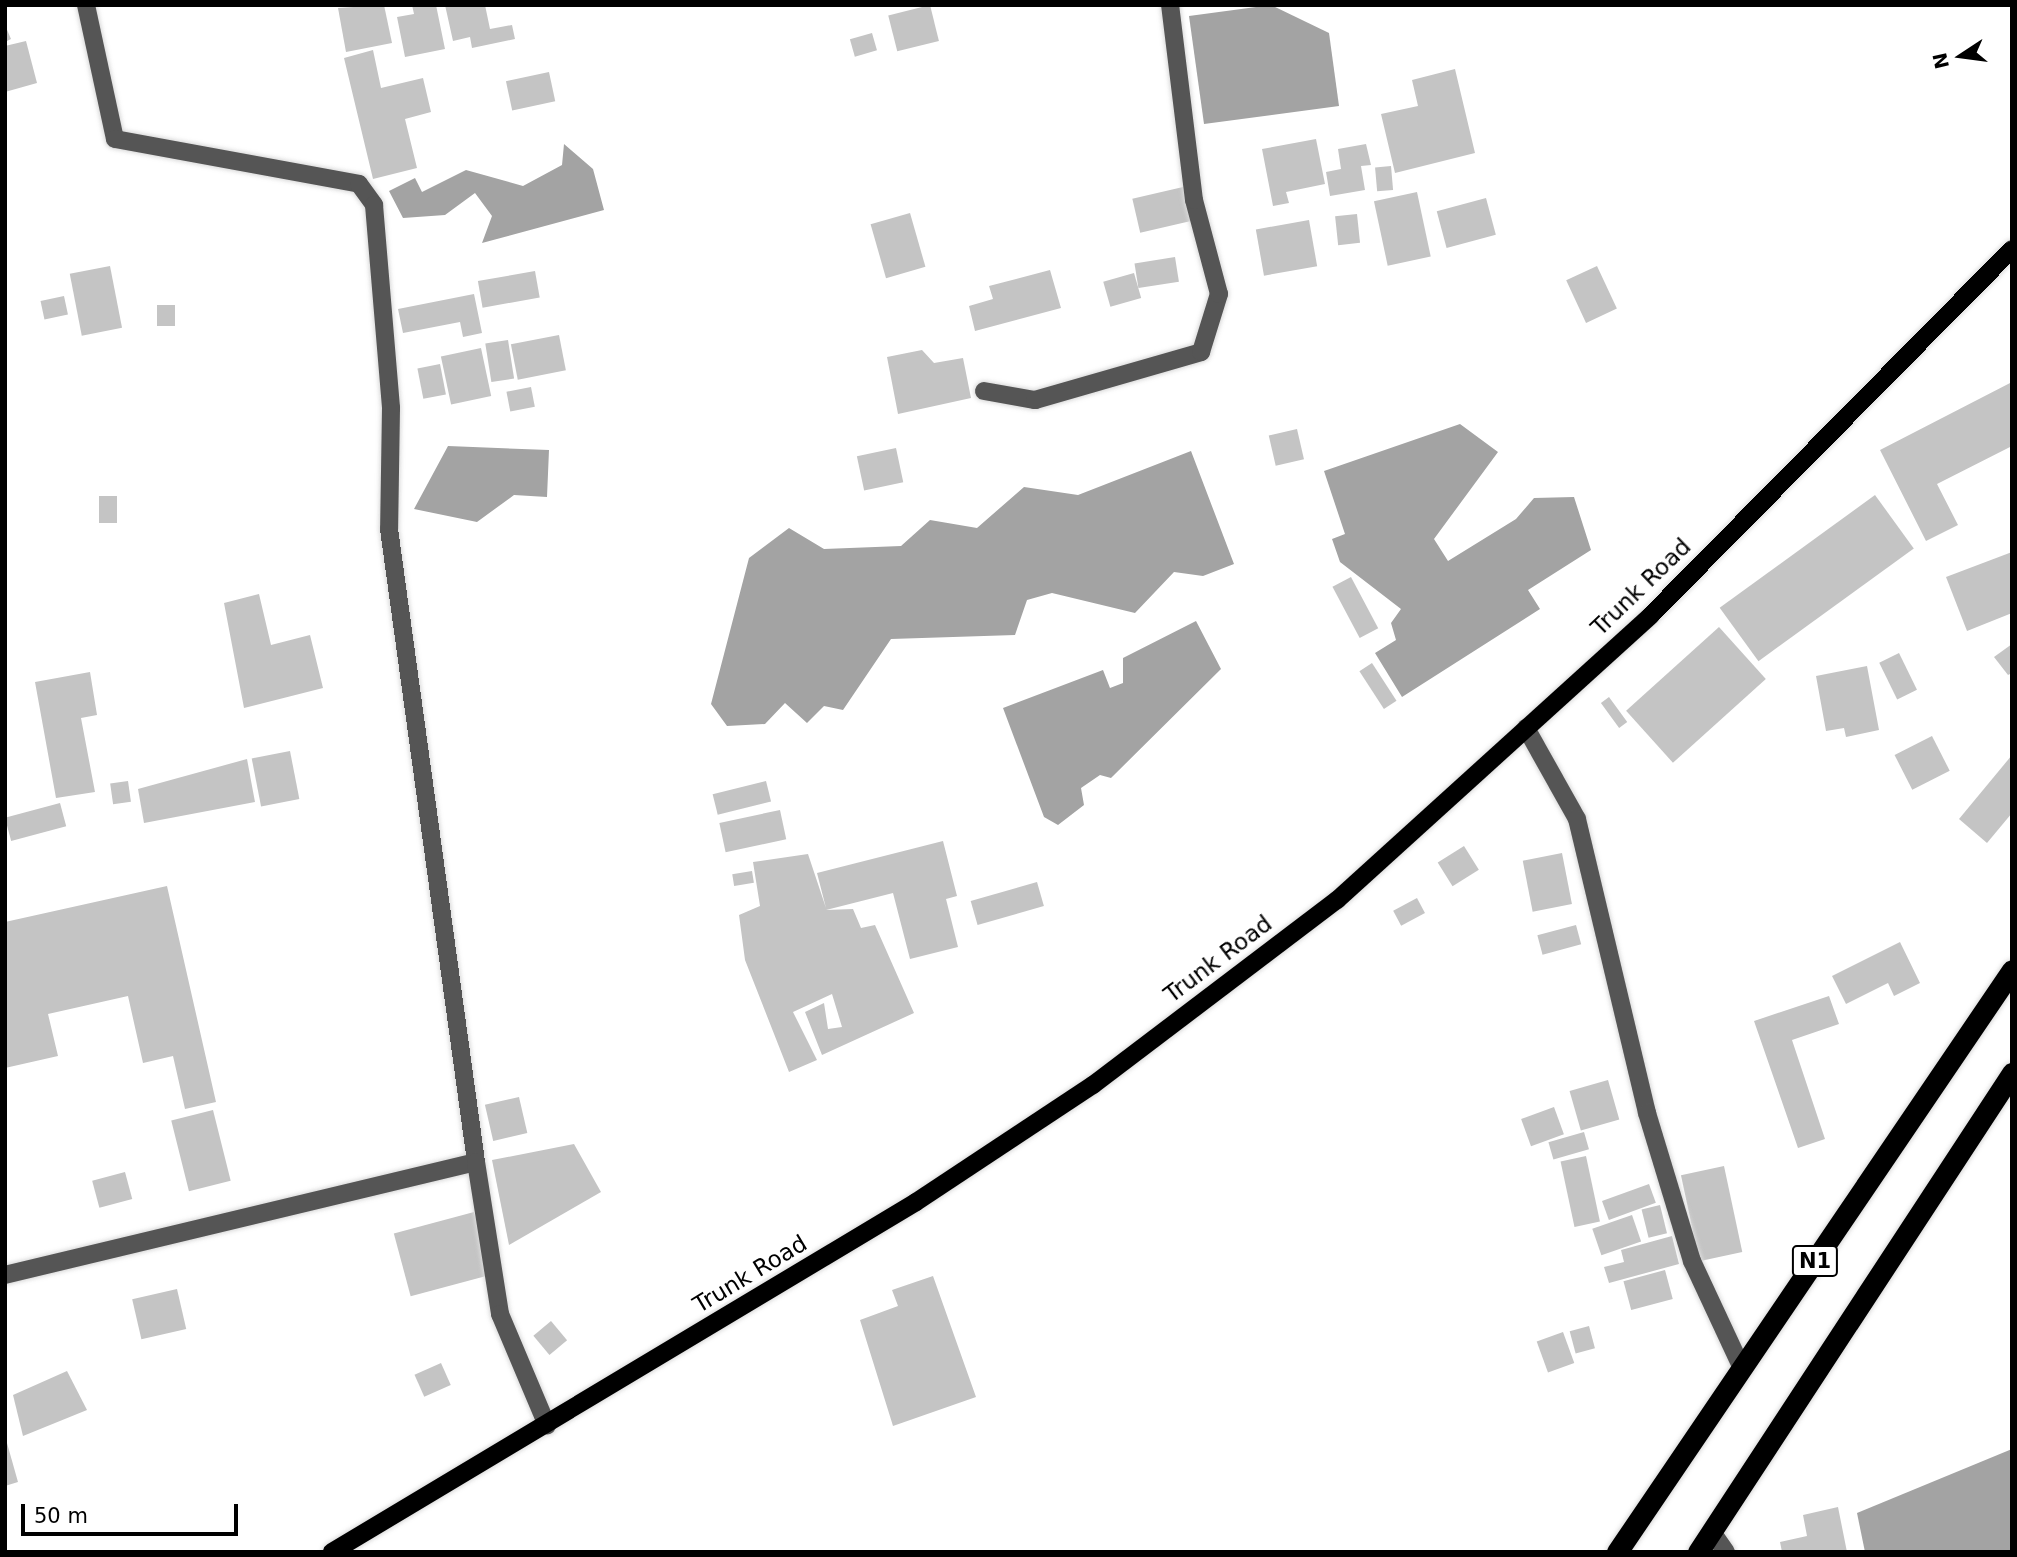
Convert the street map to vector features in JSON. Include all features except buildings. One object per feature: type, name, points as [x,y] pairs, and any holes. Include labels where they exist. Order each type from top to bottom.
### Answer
[{"type":"highway","name":"N1","points":[[1616,1552],[2012,970]]},
{"type":"highway","name":"N1","points":[[1698,1552],[2012,1073]]},
{"type":"main road","name":"Trunk Road","points":[[332,1552],[916,1202],[1093,1085],[1337,900],[1650,616],[2012,249]]},
{"type":"street","points":[[86,5],[115,139],[359,184],[374,205],[391,408],[389,529],[476,1162],[500,1314],[547,1425]]},
{"type":"street","points":[[984,391],[1035,400],[1202,352],[1219,294],[1192,187],[1170,5]]},
{"type":"street","points":[[1526,728],[1577,819],[1650,1125],[1692,1261],[1742,1368]]},
{"type":"street","points":[[5,1275],[476,1162]]},
{"type":"street","points":[[1712,1532],[1726,1552]]},
{"type":"shaded area","points":[[1271,5],[1329,33],[1339,106],[1204,124],[1189,16]]},
{"type":"shaded area","points":[[564,144],[593,169],[604,210],[482,243],[492,216],[475,193],[445,215],[403,218],[389,191],[415,178],[422,192],[466,170],[523,186],[562,165]]},
{"type":"shaded area","points":[[1460,424],[1498,452],[1434,539],[1448,561],[1516,519],[1534,498],[1574,497],[1591,550],[1528,590],[1540,609],[1402,697],[1375,653],[1396,640],[1391,623],[1401,609],[1340,562],[1332,539],[1345,534],[1324,471]]},
{"type":"shaded area","points":[[448,446],[549,450],[547,497],[514,495],[477,522],[414,509]]},
{"type":"shaded area","points":[[1191,451],[1234,564],[1203,576],[1174,572],[1135,613],[1052,593],[1027,600],[1015,635],[891,639],[843,710],[824,706],[807,723],[785,703],[765,724],[727,726],[711,704],[749,558],[789,528],[824,549],[901,546],[930,520],[977,528],[1024,487],[1078,495]]},
{"type":"shaded area","points":[[1196,621],[1221,669],[1111,778],[1100,775],[1081,788],[1084,805],[1058,825],[1044,817],[1003,708],[1103,670],[1110,688],[1123,683],[1123,658]]},
{"type":"shaded area","points":[[2012,1449],[2012,1552],[1865,1552],[1857,1513]]}]
